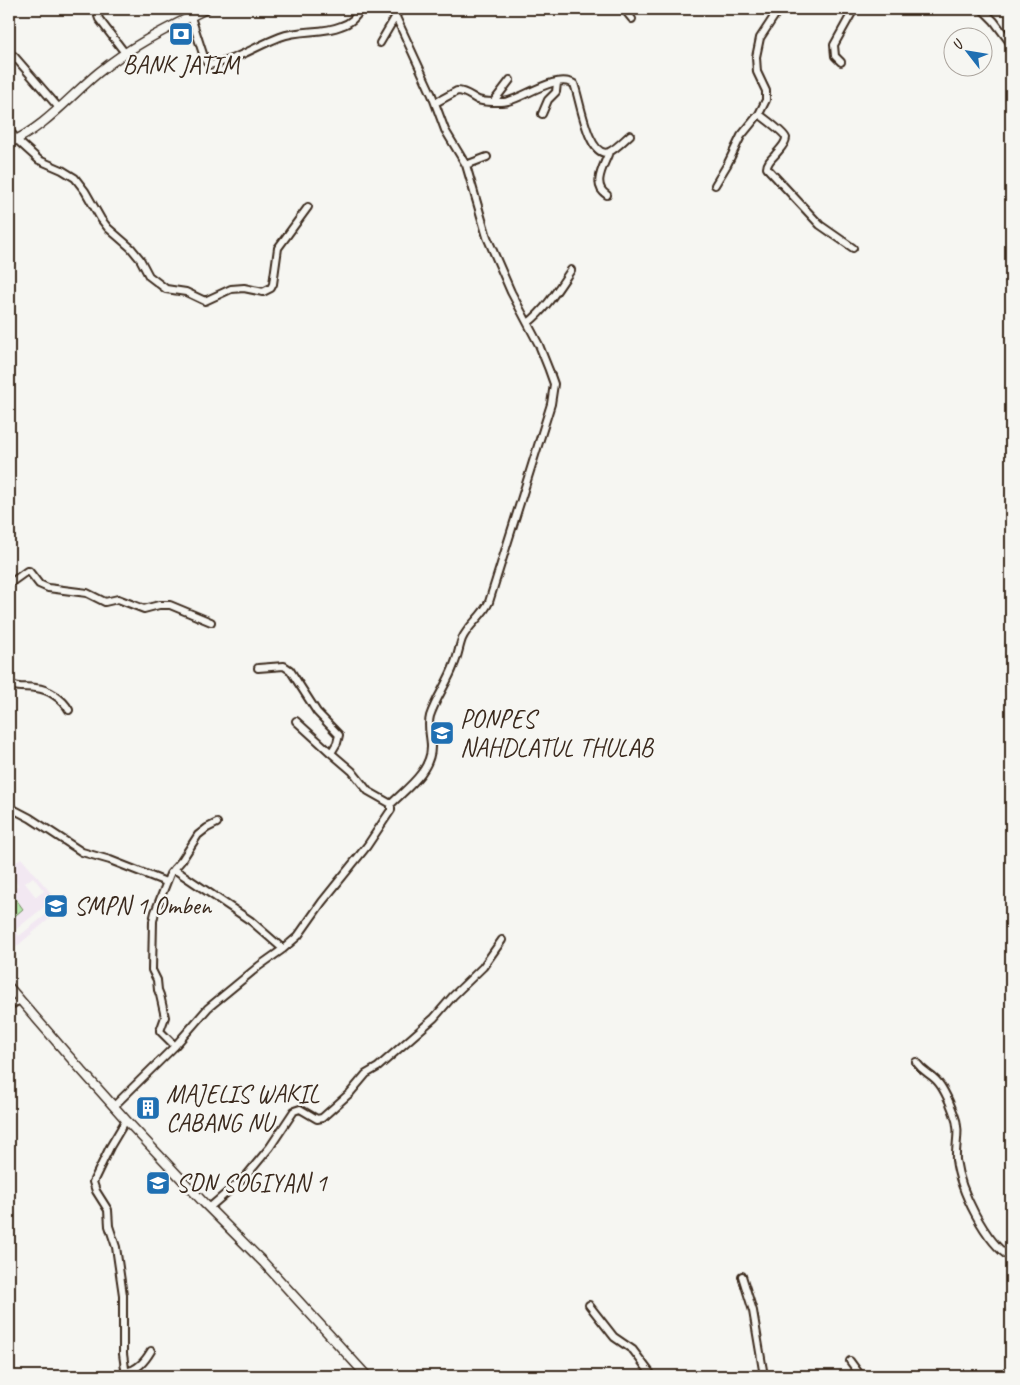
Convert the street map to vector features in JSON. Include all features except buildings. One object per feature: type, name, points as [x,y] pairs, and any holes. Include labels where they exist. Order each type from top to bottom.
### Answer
[{"type":"main road","points":[[9,143],[40,125],[99,73],[125,53],[160,31],[206,9]]},
{"type":"main road","points":[[9,986],[126,1120],[270,1270],[367,1376]]},
{"type":"street","points":[[101,9],[98,16],[125,53]]},
{"type":"street","points":[[191,16],[206,64],[209,65],[232,59],[281,36],[341,26],[353,20],[359,9]]},
{"type":"street","points":[[380,44],[400,9]]},
{"type":"street","points":[[624,9],[632,19]]},
{"type":"street","points":[[714,185],[727,166],[742,136],[759,114],[766,100],[766,91],[757,72],[756,57],[760,38],[779,9]]},
{"type":"street","points":[[841,62],[835,56],[834,45],[854,9]]},
{"type":"street","points":[[982,9],[994,21],[1011,44]]},
{"type":"street","points":[[390,804],[426,768],[430,760],[429,719],[454,665],[464,634],[485,610],[489,602],[554,391],[552,377],[487,237],[466,165],[445,130],[435,103],[396,17]]},
{"type":"street","points":[[14,56],[59,108]]},
{"type":"street","points":[[494,101],[510,80]]},
{"type":"street","points":[[435,103],[457,91],[468,93],[479,100],[507,102],[540,87],[569,82],[574,84],[591,140],[598,151],[608,152]]},
{"type":"street","points":[[542,114],[548,100],[556,92],[557,83]]},
{"type":"street","points":[[759,114],[785,136],[786,139],[768,163],[767,168],[820,225],[853,248]]},
{"type":"street","points":[[9,130],[39,160],[62,170],[74,178],[91,200],[108,228],[131,248],[152,278],[166,289],[186,292],[204,301],[231,289],[244,288],[260,292],[271,288],[276,272],[278,248],[308,207]]},
{"type":"street","points":[[607,195],[601,190],[598,183],[608,152],[630,134]]},
{"type":"street","points":[[466,165],[488,157]]},
{"type":"street","points":[[528,323],[549,302],[571,270]]},
{"type":"street","points":[[9,584],[27,571],[30,572],[39,584],[48,588],[87,593],[105,602],[118,600],[144,609],[159,605],[170,605],[211,622]]},
{"type":"street","points":[[258,668],[284,666],[290,670],[317,712],[339,735],[331,753]]},
{"type":"street","points":[[9,682],[18,688],[30,687],[45,690],[62,701],[69,710]]},
{"type":"street","points":[[114,1106],[175,1046],[219,998],[284,949],[298,936],[322,902],[367,846],[391,810],[390,804],[368,791],[352,771],[296,721]]},
{"type":"street","points":[[9,807],[30,818],[82,852],[110,860],[166,882]]},
{"type":"street","points":[[175,1046],[160,1030],[165,1014],[157,979],[152,970],[153,921],[166,882],[174,869],[198,835],[217,823]]},
{"type":"street","points":[[174,869],[251,921],[284,949]]},
{"type":"street","points":[[209,1208],[246,1176],[270,1147],[294,1111],[300,1109],[317,1119],[322,1118],[350,1093],[366,1074],[390,1057],[434,1018],[483,967],[502,940]]},
{"type":"street","points":[[9,1006],[20,1000]]},
{"type":"street","points":[[916,1062],[922,1070],[938,1081],[954,1115],[958,1130],[956,1154],[959,1174],[971,1204],[991,1240],[998,1249],[1011,1258]]},
{"type":"street","points":[[126,1120],[93,1182],[96,1192],[108,1210],[109,1226],[116,1246],[123,1295],[122,1354],[126,1374],[135,1370],[143,1363],[151,1351]]},
{"type":"street","points":[[742,1276],[753,1311],[764,1376]]},
{"type":"street","points":[[589,1305],[614,1337],[633,1350],[651,1374],[650,1376]]},
{"type":"street","points":[[850,1361],[862,1376]]},
{"type":"shaded area","name":"SMPN 1 Omben","points":[[21,858],[63,907],[9,953],[9,921],[23,909],[13,896],[9,899],[9,893],[18,885],[12,878],[9,880],[9,868]],"holes":[[[33,877],[44,891],[36,897],[25,883]],[[48,904],[52,910],[19,936],[15,930]]]},
{"type":"green space","points":[[13,895],[23,909],[9,921],[9,899]]},
{"type":"place","name":"BANK JATIM","points":[[181,34]]},
{"type":"place","name":"PONPES NAHDLATUL THULAB","points":[[442,733]]},
{"type":"place","name":"SMPN 1 Omben","points":[[56,906]]},
{"type":"place","name":"MAJELIS WAKIL CABANG NU","points":[[148,1108]]},
{"type":"place","name":"SDN SOGIYAN 1","points":[[158,1183]]}]
